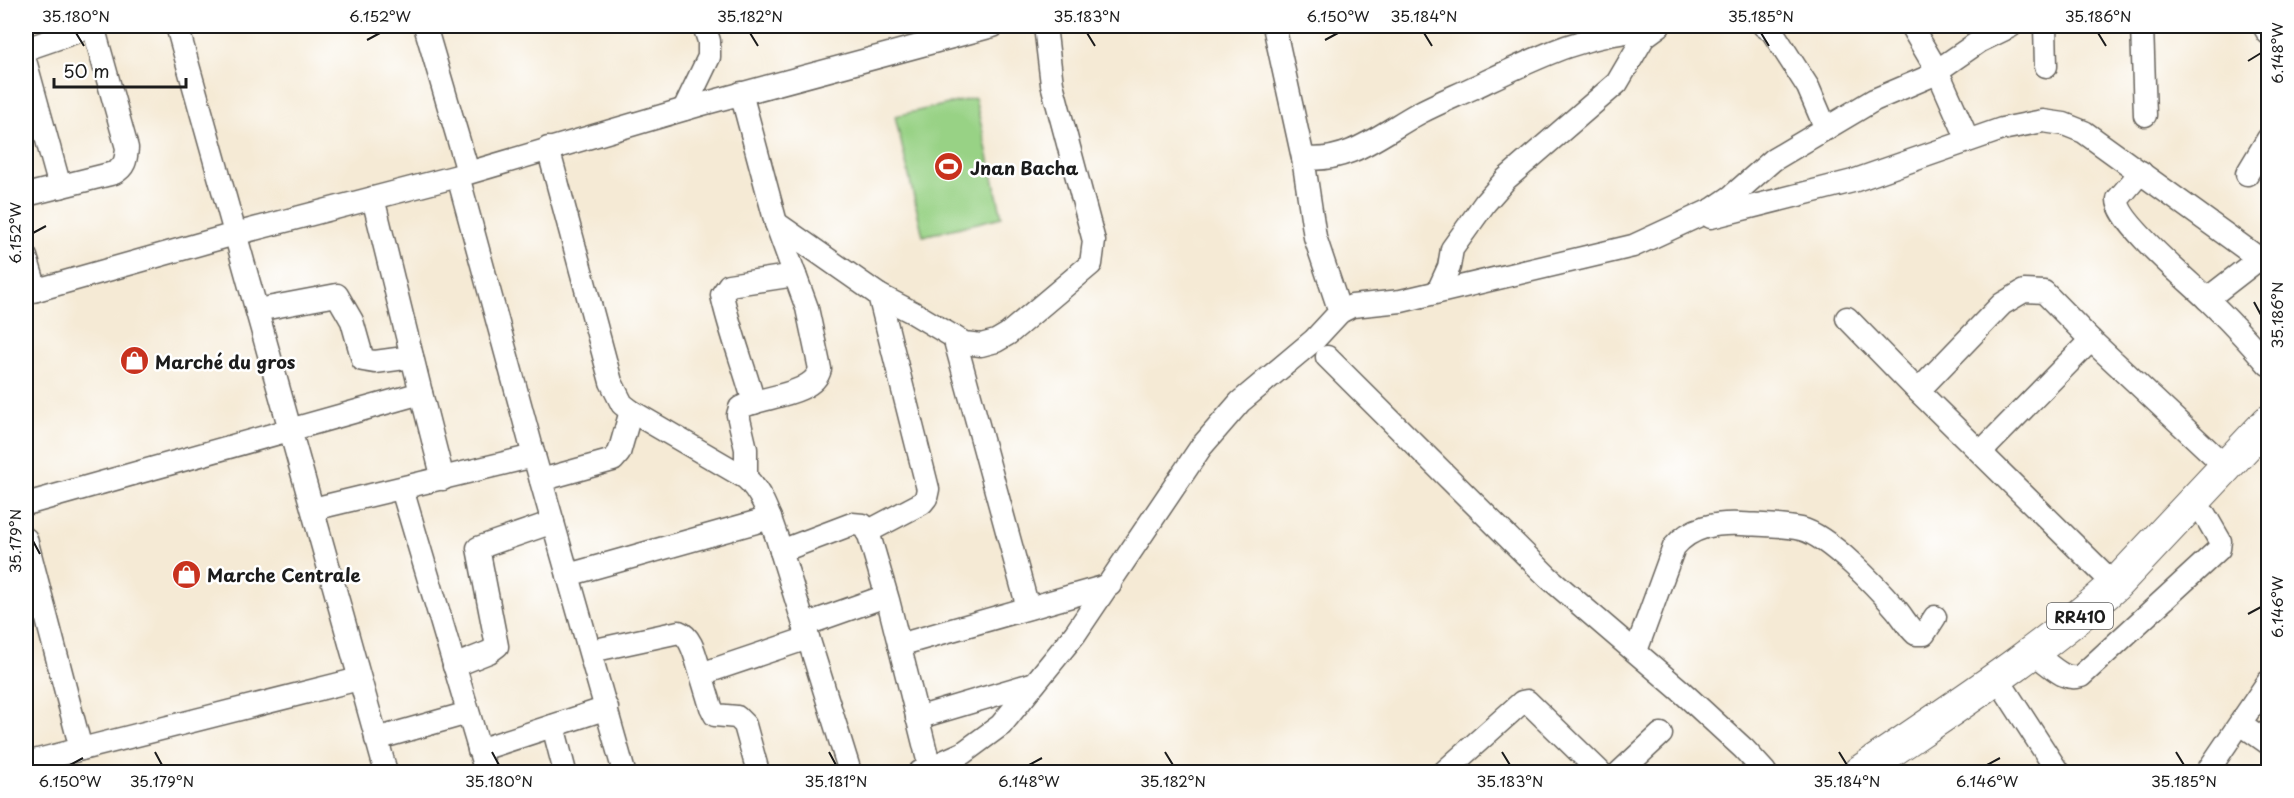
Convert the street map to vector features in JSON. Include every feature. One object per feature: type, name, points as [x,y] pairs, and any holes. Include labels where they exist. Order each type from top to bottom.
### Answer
[{"type":"highway","name":"RR410","points":[[1860,772],[2043,644],[2115,585],[2268,422]]},
{"type":"highway","name":"RR410","points":[[1888,772],[2084,632],[2127,595],[2205,516],[2268,447]]},
{"type":"street","points":[[26,49],[93,26],[127,148],[126,162],[114,173],[26,195]]},
{"type":"street","points":[[177,26],[386,772]]},
{"type":"street","points":[[425,26],[534,456],[624,772]]},
{"type":"street","points":[[684,109],[709,57],[709,41],[704,26]]},
{"type":"street","points":[[26,257],[31,292],[235,234],[463,174],[741,93],[993,26]]},
{"type":"street","points":[[776,223],[879,295],[954,337],[975,346],[996,341],[1008,334],[1091,264],[1094,241],[1052,84],[1045,26]]},
{"type":"street","points":[[1274,26],[1303,158],[1315,237],[1341,312]]},
{"type":"street","points":[[1764,26],[1772,31],[1808,87],[1826,129]]},
{"type":"street","points":[[1911,26],[1938,72],[1968,140]]},
{"type":"street","points":[[781,550],[852,524],[860,523],[867,532],[917,718],[925,770],[963,753],[1001,725],[1075,634],[1202,447],[1240,402],[1314,340],[1341,312],[1352,306],[1401,301],[1615,252],[1681,225],[1732,196],[1773,160],[1874,100],[1938,72],[1980,41],[2011,26]]},
{"type":"street","points":[[2045,26],[2046,66]]},
{"type":"street","points":[[2142,26],[2145,115]]},
{"type":"street","points":[[2264,26],[2268,33]]},
{"type":"street","points":[[1303,158],[1329,158],[1348,153],[1419,113],[1545,53],[1610,34],[1656,27]]},
{"type":"street","points":[[1438,291],[1449,267],[1452,249],[1485,203],[1506,179],[1617,83],[1644,37],[1656,27]]},
{"type":"street","points":[[27,78],[60,187]]},
{"type":"street","points":[[741,93],[776,223],[807,308],[820,369],[818,375],[808,384],[794,391],[744,406],[738,412],[746,449],[746,478]]},
{"type":"street","points":[[1681,225],[1853,181],[2002,129],[2043,121],[2064,124],[2084,132],[2264,261],[2207,299]]},
{"type":"street","points":[[2247,174],[2268,139]]},
{"type":"street","points":[[548,148],[611,381],[622,404],[746,478],[756,487],[781,550],[850,772]]},
{"type":"street","points":[[2141,172],[2118,199],[2121,211],[2130,224],[2189,284],[2207,299],[2268,364]]},
{"type":"street","points":[[374,198],[442,479]]},
{"type":"street","points":[[754,403],[744,363],[726,317],[722,295],[729,285],[795,275]]},
{"type":"street","points":[[1918,391],[2002,304],[2024,291],[2044,292],[2091,340],[2226,467]]},
{"type":"street","points":[[867,532],[922,503],[928,489],[879,295]]},
{"type":"street","points":[[257,310],[337,296],[352,321],[363,360],[375,362],[412,357]]},
{"type":"street","points":[[1847,318],[2115,585]]},
{"type":"street","points":[[954,337],[1028,608]]},
{"type":"street","points":[[1981,452],[2091,340]]},
{"type":"street","points":[[1327,357],[1548,577],[1636,651],[1744,749],[1765,772]]},
{"type":"street","points":[[26,504],[421,393]]},
{"type":"street","points":[[541,480],[613,460],[619,453],[631,411]]},
{"type":"street","points":[[313,509],[534,456]]},
{"type":"street","points":[[402,489],[486,772]]},
{"type":"street","points":[[568,574],[770,518]]},
{"type":"street","points":[[454,666],[489,652],[497,646],[478,548],[492,541],[553,522]]},
{"type":"street","points":[[1636,651],[1674,547],[1692,531],[1719,524],[1792,528],[1809,532],[1823,541],[1874,585],[1916,634],[1924,634],[1935,617]]},
{"type":"street","points":[[26,545],[81,749]]},
{"type":"street","points":[[899,645],[1110,585]]},
{"type":"street","points":[[701,674],[806,632],[886,596]]},
{"type":"street","points":[[591,651],[684,633],[689,639],[715,715],[737,717],[745,725],[758,772]]},
{"type":"street","points":[[26,764],[359,679]]},
{"type":"street","points":[[2207,772],[2268,682]]},
{"type":"street","points":[[917,718],[1035,683]]},
{"type":"street","points":[[2005,690],[2058,772]]},
{"type":"street","points":[[1444,772],[1522,702],[1527,701],[1600,772]]},
{"type":"street","points":[[479,750],[607,708]]},
{"type":"street","points":[[376,739],[468,713]]},
{"type":"street","points":[[2241,724],[2268,743]]},
{"type":"street","points":[[553,726],[565,772]]},
{"type":"street","points":[[1620,772],[1660,734]]},
{"type":"green space","name":"Jnan Bacha","points":[[975,98],[1002,217],[923,236],[895,116]]},
{"type":"place","name":"Jnan Bacha","points":[[949,167]]},
{"type":"place","name":"Marché du gros","points":[[134,361]]},
{"type":"place","name":"Marche Centrale","points":[[186,574]]}]
